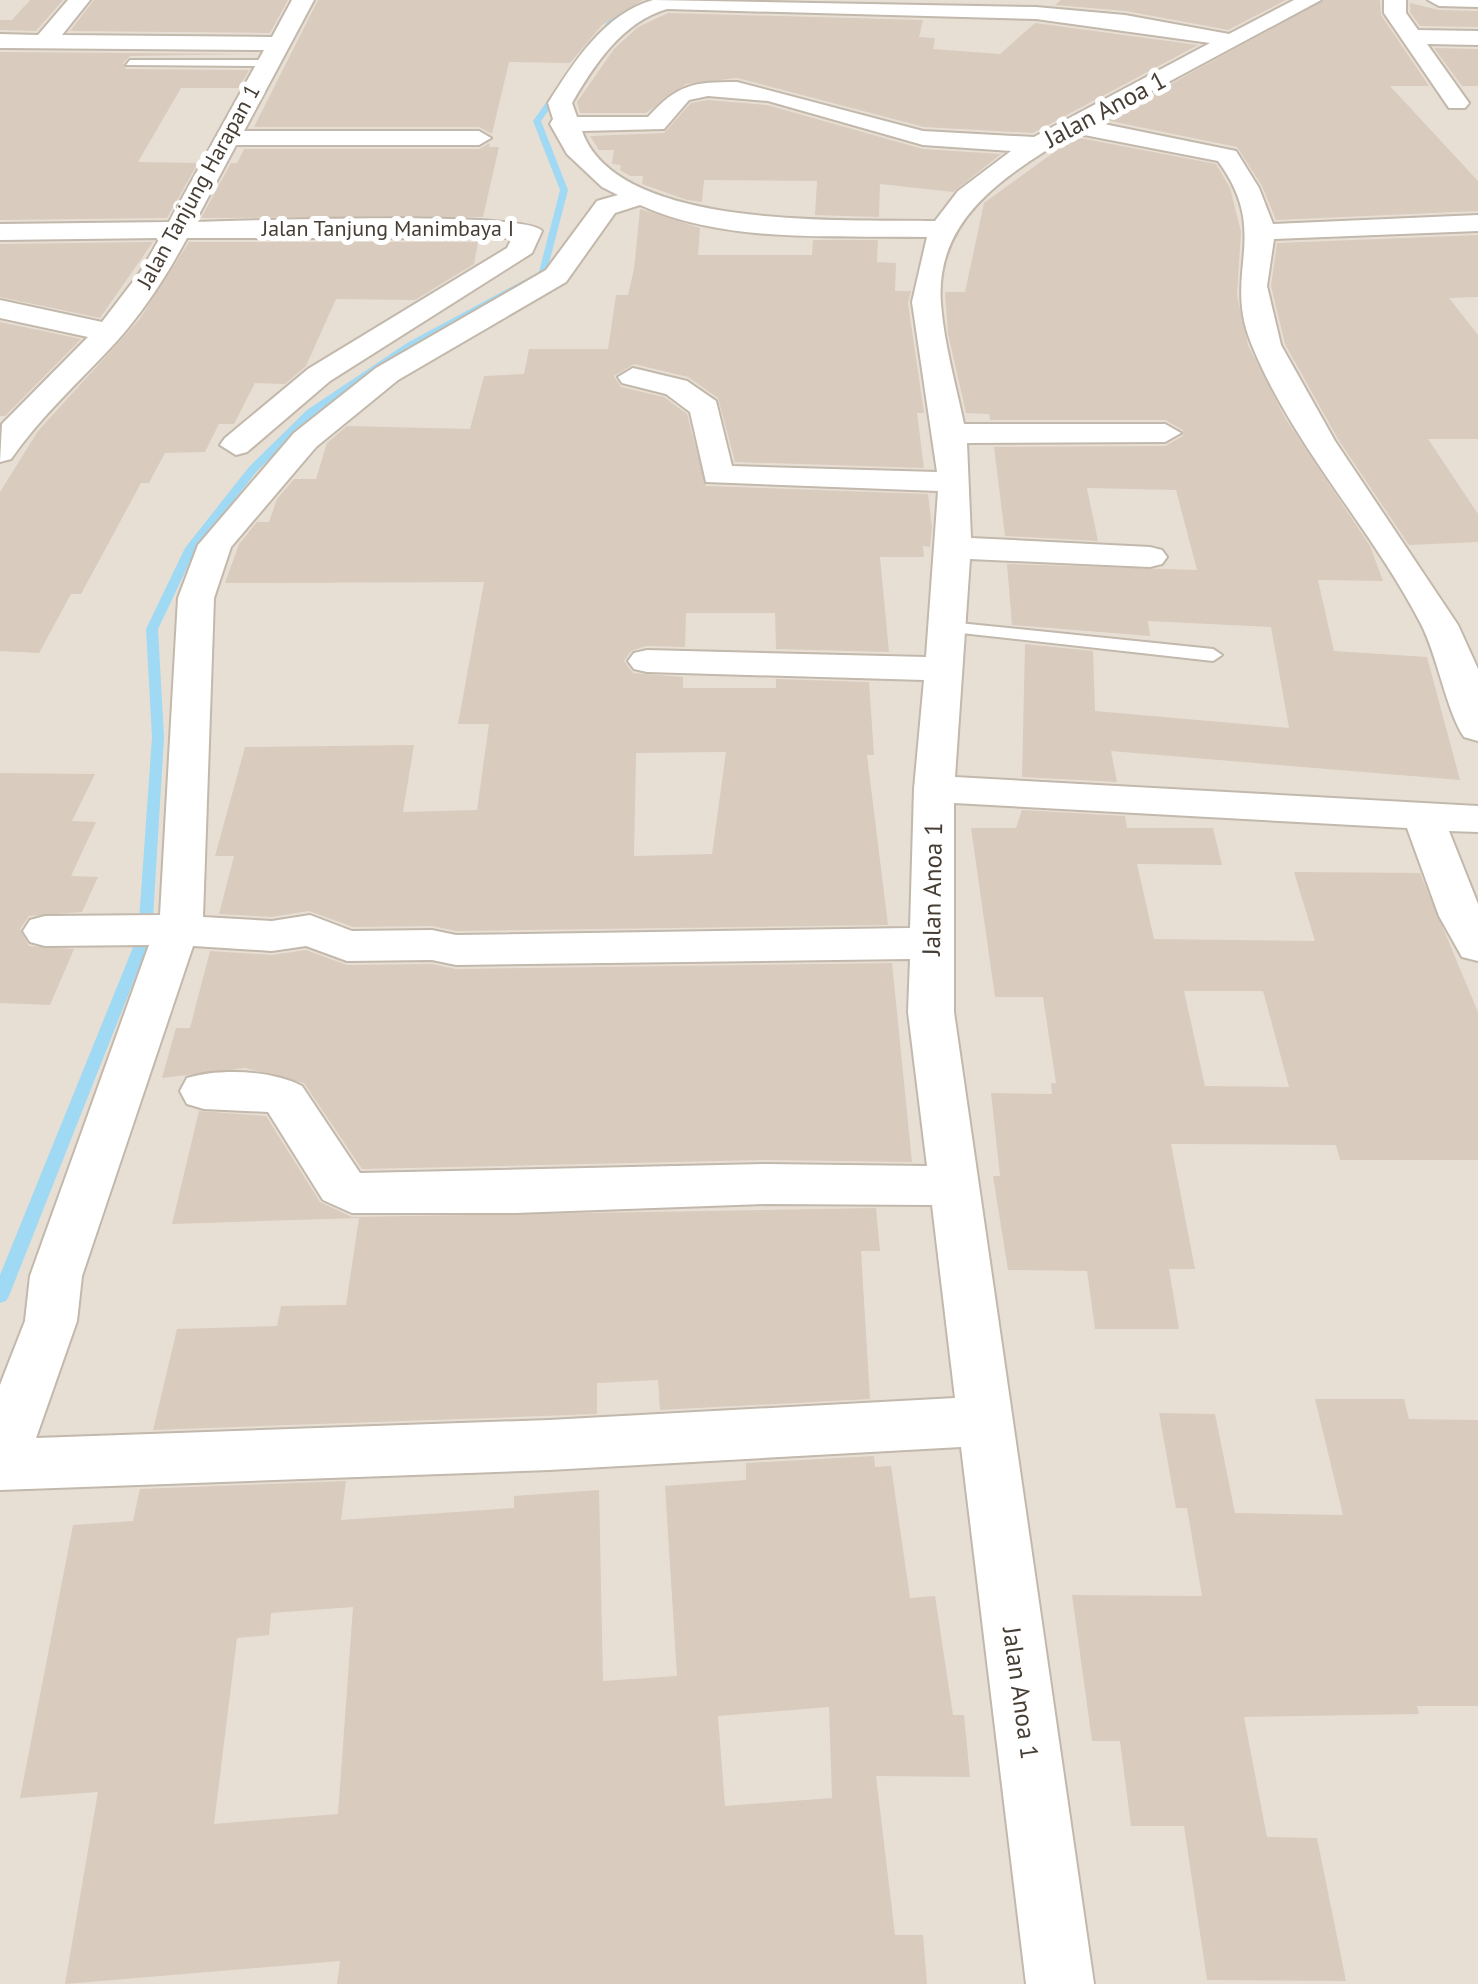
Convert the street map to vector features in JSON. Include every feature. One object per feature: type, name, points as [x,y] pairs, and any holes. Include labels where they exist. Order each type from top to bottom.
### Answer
[{"type":"street","points":[[45,40],[79,0]]},
{"type":"street","name":"Jalan Tanjung Harapan 1","points":[[0,452],[13,431],[109,332],[154,273],[304,0]]},
{"type":"street","name":"Jalan Anoa 1","points":[[1060,1984],[931,1012],[934,788],[954,548],[954,482],[950,434],[926,302],[930,269],[943,229],[967,196],[999,169],[1055,135],[1310,0]]},
{"type":"street","points":[[1395,0],[1395,14],[1458,103]]},
{"type":"street","points":[[1439,0],[1478,1]]},
{"type":"street","points":[[943,229],[738,222],[679,211],[641,196],[589,165],[562,124],[560,103],[616,33],[648,6],[686,2],[1036,6],[1232,42]]},
{"type":"street","points":[[1411,37],[1478,38]]},
{"type":"street","points":[[0,41],[45,40],[273,54]]},
{"type":"street","points":[[562,124],[655,124],[681,95],[716,91],[780,95],[922,138],[1055,135],[1227,156],[1252,201],[1262,232],[1253,278],[1266,343],[1310,429],[1380,524],[1436,616],[1469,688],[1478,728]]},
{"type":"street","points":[[226,138],[479,138]]},
{"type":"street","points":[[641,196],[606,207],[556,276],[387,374],[305,440],[214,544],[196,598],[186,760],[186,890],[169,930],[56,1276],[51,1321],[0,1462],[549,1445],[984,1422]]},
{"type":"street","points":[[1262,232],[1478,223]]},
{"type":"street","name":"Jalan Tanjung Manimbaya I","points":[[0,232],[459,227],[517,228],[530,232],[518,253],[320,375],[236,444]]},
{"type":"street","points":[[0,309],[30,319],[109,332]]},
{"type":"street","points":[[633,377],[676,387],[705,408],[718,475],[954,482]]},
{"type":"street","points":[[950,434],[1165,433]]},
{"type":"street","points":[[954,548],[1150,557]]},
{"type":"street","points":[[648,661],[946,648]]},
{"type":"street","points":[[934,788],[1478,820]]},
{"type":"street","points":[[1423,816],[1461,916],[1478,946]]},
{"type":"street","points":[[45,931],[169,930],[272,936],[310,930],[347,946],[432,945],[456,950],[931,943]]},
{"type":"street","points":[[204,1090],[266,1093],[286,1099],[341,1186],[352,1192],[515,1193],[766,1184],[952,1186]]},
{"type":"lane","points":[[130,63],[273,54]]},
{"type":"lane","points":[[946,648],[1214,656]]},
{"type":"shaded area","points":[[0,0],[1478,0],[1478,1984],[0,1984]]},
{"type":"building","points":[[30,0],[63,0],[36,31],[0,30],[0,20],[12,20]]},
{"type":"building","points":[[94,0],[288,0],[270,33],[70,31]]},
{"type":"building","points":[[318,0],[643,0],[602,25],[570,63],[509,62],[492,134],[479,127],[254,127]]},
{"type":"building","points":[[1061,0],[1286,0],[1228,30],[1126,11],[1055,5]]},
{"type":"building","points":[[1324,0],[1380,0],[1381,15],[1429,86],[1390,86],[1478,181],[1478,211],[1276,220],[1262,186],[1237,147],[1105,120]]},
{"type":"building","points":[[1410,3],[1439,10],[1478,11],[1478,27],[1420,26],[1410,12]]},
{"type":"building","points":[[668,13],[923,20],[919,37],[935,38],[933,49],[1000,54],[1035,23],[1198,45],[1033,133],[924,127],[737,78],[686,84],[646,113],[580,113],[577,102],[614,49],[638,27]]},
{"type":"building","points":[[1434,48],[1478,49],[1478,86],[1462,86]]},
{"type":"building","points":[[0,52],[258,54],[130,56],[123,63],[126,69],[249,70],[239,88],[181,88],[138,162],[198,163],[167,218],[0,220]]},
{"type":"building","points":[[708,100],[767,105],[923,149],[1001,154],[953,192],[880,184],[879,217],[815,215],[817,181],[704,180],[702,202],[687,200],[642,184],[643,176],[630,176],[620,170],[621,165],[612,164],[614,150],[599,150],[590,136],[664,133],[691,103]]},
{"type":"building","points":[[1075,137],[1216,164],[1230,188],[1241,232],[1237,295],[1248,345],[1285,418],[1370,546],[1383,581],[1318,580],[1334,651],[1427,657],[1460,780],[1111,751],[1117,782],[1022,777],[1025,644],[1093,651],[1095,711],[1289,728],[1271,627],[1148,621],[1150,636],[1012,625],[1007,564],[1197,570],[1176,490],[1087,488],[1098,541],[1005,536],[994,447],[1165,446],[1183,436],[1183,430],[1165,420],[990,420],[989,414],[966,413],[948,334],[945,292],[965,292],[984,203]]},
{"type":"building","points":[[490,143],[489,147],[499,147],[483,217],[201,218],[231,163],[237,163],[244,149],[479,149]]},
{"type":"building","points":[[640,209],[700,228],[698,255],[812,255],[813,240],[878,240],[877,262],[896,263],[895,291],[911,291],[908,303],[924,413],[917,413],[924,468],[735,462],[718,398],[688,377],[634,364],[614,376],[621,387],[664,397],[687,414],[706,486],[928,494],[932,527],[930,547],[923,546],[924,557],[880,557],[889,652],[776,649],[775,613],[686,613],[685,647],[646,646],[631,651],[624,661],[633,673],[683,677],[683,688],[776,688],[776,679],[869,682],[874,755],[867,755],[888,925],[456,931],[432,926],[353,927],[309,911],[272,917],[219,914],[234,856],[215,856],[245,747],[414,745],[403,812],[477,810],[489,724],[458,724],[484,582],[225,583],[239,544],[257,522],[269,522],[277,499],[294,479],[316,479],[327,443],[347,426],[470,429],[484,376],[524,374],[529,349],[608,349],[616,295],[628,295]],"holes":[[[726,752],[712,854],[634,856],[636,753]]]},
{"type":"building","points":[[1478,235],[1478,297],[1449,298],[1478,335],[1478,439],[1428,439],[1478,514],[1478,542],[1409,545],[1338,439],[1285,344],[1271,286],[1277,243]]},
{"type":"building","points":[[153,242],[100,318],[0,297],[0,244]]},
{"type":"building","points":[[189,242],[478,242],[474,264],[415,300],[336,299],[306,366],[285,384],[255,383],[234,424],[219,424],[205,452],[165,453],[149,483],[141,483],[81,594],[71,594],[39,653],[0,651],[0,492],[38,431],[139,320]]},
{"type":"building","points":[[0,322],[81,339],[5,416],[0,416]]},
{"type":"building","points":[[0,773],[95,774],[72,821],[96,822],[71,876],[98,877],[82,912],[29,916],[20,929],[29,946],[74,949],[50,1005],[0,1003]]},
{"type":"building","points":[[1022,810],[1125,816],[1127,828],[1213,828],[1222,865],[1137,864],[1154,939],[1315,941],[1294,872],[1420,873],[1478,1012],[1478,1160],[1340,1160],[1336,1145],[1171,1144],[1195,1269],[1169,1269],[1179,1329],[1095,1329],[1087,1271],[1008,1270],[993,1176],[1000,1176],[991,1093],[1052,1094],[1051,1083],[1056,1083],[1043,997],[995,997],[971,828],[1016,828]],"holes":[[[1184,991],[1263,991],[1289,1087],[1205,1086]]]},
{"type":"building","points":[[306,950],[347,965],[432,964],[456,969],[892,963],[912,1162],[766,1160],[362,1169],[304,1083],[245,1068],[162,1078],[176,1028],[190,1028],[210,951],[272,955]]},
{"type":"building","points":[[199,1111],[266,1116],[320,1202],[352,1217],[876,1208],[880,1251],[861,1251],[870,1399],[660,1410],[658,1380],[597,1383],[597,1414],[153,1430],[177,1329],[277,1326],[281,1306],[346,1305],[359,1218],[172,1224]]},
{"type":"building","points":[[1315,1399],[1404,1399],[1409,1419],[1478,1420],[1478,1706],[1417,1706],[1419,1714],[1244,1717],[1267,1837],[1317,1838],[1346,1981],[1207,1980],[1184,1826],[1131,1826],[1120,1741],[1092,1741],[1072,1595],[1202,1596],[1187,1508],[1176,1508],[1159,1413],[1215,1414],[1235,1513],[1343,1515]]},
{"type":"building","points":[[874,1456],[875,1467],[891,1466],[910,1598],[935,1596],[953,1715],[964,1715],[970,1777],[876,1776],[895,1935],[923,1935],[927,1984],[337,1984],[340,1961],[65,1984],[98,1792],[20,1798],[73,1525],[133,1521],[140,1489],[346,1481],[341,1520],[514,1508],[514,1496],[599,1490],[603,1681],[677,1676],[665,1486],[746,1480],[746,1463]],"holes":[[[353,1607],[338,1814],[214,1824],[237,1638],[269,1635],[271,1613]],[[829,1707],[832,1798],[725,1806],[718,1716]]]},
{"type":"waterway","points":[[596,41],[626,0]]},
{"type":"waterway","points":[[0,1296],[145,935],[158,737],[152,629],[191,548],[253,469],[311,412],[410,345],[543,273],[564,190],[537,121],[558,92]]}]
